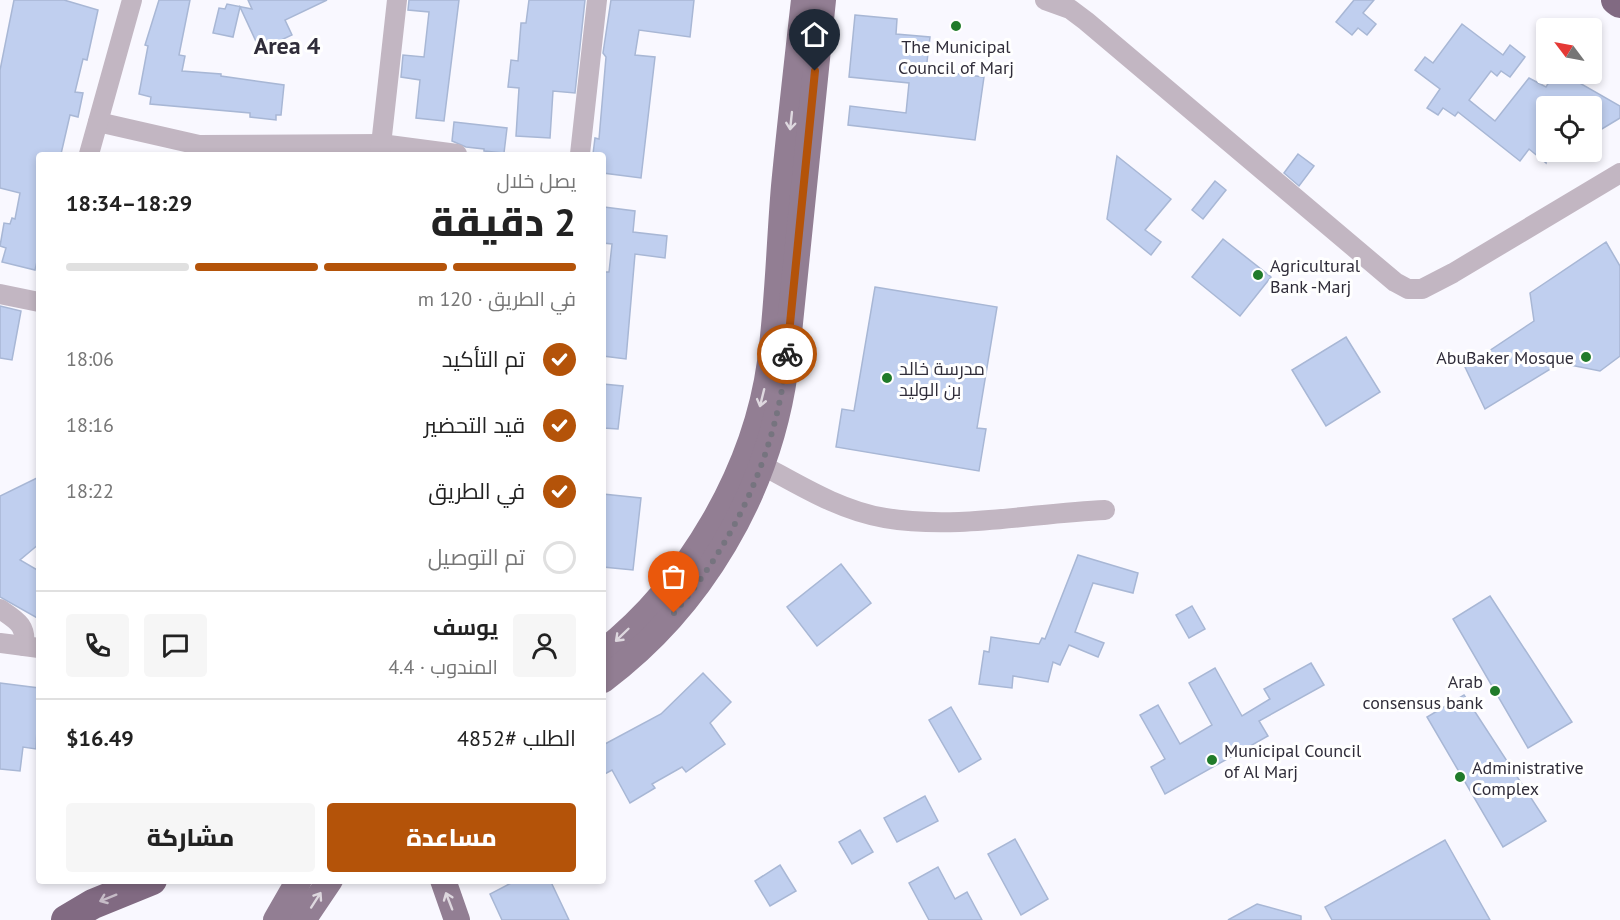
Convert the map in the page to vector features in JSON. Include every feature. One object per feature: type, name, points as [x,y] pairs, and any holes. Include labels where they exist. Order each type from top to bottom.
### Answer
[{"type":"highway","points":[[1616,0],[1620,3]]},
{"type":"highway","points":[[66,920],[93,904],[142,884]]},
{"type":"main road","points":[[606,649],[654,603],[684,565],[722,503],[753,432],[770,364],[784,184],[804,0]]},
{"type":"main road","points":[[606,679],[630,661],[660,630],[710,568],[727,539],[762,465],[780,404],[785,372],[823,0]]},
{"type":"main road","points":[[276,920],[297,884]]},
{"type":"main road","points":[[303,920],[327,884]]},
{"type":"main road","points":[[444,884],[457,920]]},
{"type":"street","points":[[90,152],[132,0]]},
{"type":"street","points":[[380,149],[397,0]]},
{"type":"street","points":[[580,152],[597,0]]},
{"type":"street","points":[[1045,0],[1070,9],[1086,21],[1316,217],[1395,282],[1408,289],[1422,289],[1453,273],[1620,173]]},
{"type":"street","points":[[98,122],[199,150],[380,149],[426,152]]},
{"type":"street","points":[[0,294],[36,301]]},
{"type":"street","points":[[762,465],[828,500],[884,518],[930,522],[1105,510]]},
{"type":"street","points":[[0,609],[20,623],[32,647]]},
{"type":"street","points":[[0,643],[32,647]]},
{"type":"building","points":[[14,0],[64,0],[98,10],[87,60],[83,59],[75,92],[83,93],[78,117],[70,115],[61,152],[36,152],[35,270],[2,262],[6,248],[0,246],[4,223],[10,224],[12,218],[15,219],[20,193],[0,188],[0,70]]},
{"type":"building","points":[[159,0],[190,0],[179,55],[185,56],[182,71],[221,74],[221,76],[284,85],[281,115],[276,115],[276,120],[250,117],[250,113],[150,104],[151,97],[139,94],[148,46],[145,45]]},
{"type":"building","points":[[248,0],[327,0],[285,20],[292,35],[260,50],[240,7],[233,37],[213,33],[219,8],[225,9],[227,4],[252,9]]},
{"type":"building","points":[[409,0],[459,0],[444,121],[416,118],[420,80],[401,77],[403,55],[424,57],[429,12],[408,10]]},
{"type":"building","points":[[529,0],[585,0],[575,93],[553,91],[550,138],[516,136],[519,88],[508,87],[511,60],[518,61],[521,23],[526,23]]},
{"type":"building","points":[[611,0],[694,0],[690,37],[639,30],[635,55],[655,57],[641,178],[606,173],[606,152],[593,152],[595,138],[599,139],[606,57],[603,53]]},
{"type":"building","points":[[1354,0],[1374,0],[1363,13],[1376,24],[1367,35],[1358,28],[1352,35],[1336,22]]},
{"type":"building","points":[[855,15],[897,19],[896,34],[930,37],[926,70],[984,77],[975,140],[848,125],[850,106],[906,113],[909,83],[849,77]]},
{"type":"building","points":[[1462,24],[1503,55],[1510,45],[1525,57],[1510,77],[1501,71],[1497,76],[1491,71],[1469,100],[1495,121],[1529,78],[1536,84],[1546,87],[1548,84],[1582,84],[1620,106],[1620,118],[1602,129],[1602,96],[1536,96],[1536,155],[1529,149],[1520,161],[1458,112],[1455,116],[1443,108],[1438,115],[1427,108],[1440,89],[1415,70],[1425,57],[1433,63]]},
{"type":"building","points":[[454,122],[507,128],[504,152],[484,151],[484,149],[466,147],[452,141]]},
{"type":"building","points":[[1298,154],[1314,166],[1299,186],[1284,173]]},
{"type":"building","points":[[1117,156],[1171,199],[1145,230],[1161,242],[1151,255],[1107,219]]},
{"type":"building","points":[[1215,181],[1226,190],[1203,219],[1192,210]]},
{"type":"building","points":[[606,207],[635,211],[633,232],[667,236],[665,258],[635,254],[626,359],[606,356],[606,272],[609,272],[612,244],[606,243]]},
{"type":"building","points":[[1223,239],[1271,277],[1240,316],[1192,277]]},
{"type":"building","points":[[1606,242],[1620,266],[1620,356],[1600,371],[1560,363],[1485,409],[1465,367],[1534,321],[1530,293]]},
{"type":"building","points":[[875,287],[997,307],[977,428],[986,429],[979,471],[836,447],[842,409],[854,411]]},
{"type":"building","points":[[0,306],[21,311],[12,360],[0,358]]},
{"type":"building","points":[[1346,337],[1380,392],[1326,426],[1292,370]]},
{"type":"building","points":[[606,384],[623,386],[618,429],[606,428]]},
{"type":"building","points":[[36,478],[36,547],[20,560],[36,569],[36,617],[0,597],[0,496]]},
{"type":"building","points":[[606,494],[641,498],[633,570],[606,567]]},
{"type":"building","points":[[1078,555],[1138,573],[1133,593],[1093,583],[1075,632],[1104,643],[1098,657],[1069,645],[1060,665],[1053,662],[1048,682],[1013,676],[1012,688],[979,684],[984,651],[989,652],[991,637],[1039,644],[1042,638],[1045,639]]},
{"type":"building","points":[[841,564],[871,603],[817,646],[787,607]]},
{"type":"building","points":[[1490,596],[1572,722],[1528,748],[1453,619]]},
{"type":"building","points":[[1192,606],[1205,629],[1189,638],[1176,615]]},
{"type":"building","points":[[1311,663],[1324,685],[1259,721],[1268,736],[1165,794],[1151,767],[1165,759],[1140,715],[1158,705],[1180,744],[1212,725],[1189,683],[1215,668],[1242,716],[1270,699],[1264,689]]},
{"type":"building","points":[[703,673],[731,702],[710,723],[725,744],[686,772],[682,767],[652,784],[655,788],[630,803],[612,770],[606,773],[606,743],[661,714]]},
{"type":"building","points":[[0,683],[36,688],[36,749],[23,747],[20,771],[0,769]]},
{"type":"building","points":[[1464,695],[1546,821],[1503,847],[1427,717]]},
{"type":"building","points":[[951,707],[981,759],[959,772],[929,720]]},
{"type":"building","points":[[925,796],[938,821],[897,842],[884,818]]},
{"type":"building","points":[[860,830],[873,852],[852,864],[839,842]]},
{"type":"building","points":[[1015,839],[1048,899],[1021,915],[988,854]]},
{"type":"building","points":[[1445,840],[1490,920],[1332,920],[1325,907]]},
{"type":"building","points":[[780,865],[796,891],[770,906],[755,881]]},
{"type":"building","points":[[938,867],[955,899],[967,892],[982,920],[929,920],[909,883]]},
{"type":"building","points":[[509,884],[552,884],[569,920],[502,920],[490,894]]},
{"type":"building","points":[[1257,904],[1301,916],[1301,920],[1228,920]]},
{"type":"way so far","points":[[674,613],[710,568],[748,498],[774,430],[787,354]]},
{"type":"place","name":"The Municipal Council of Marj","points":[[956,26]]},
{"type":"place","name":"Agricultural Bank -Marj","points":[[1258,275]]},
{"type":"place","name":"AbuBaker Mosque","points":[[1586,357]]},
{"type":"place","name":"مدرسة خالد بن الوليد","points":[[887,378]]},
{"type":"place","name":"Arab consensus bank","points":[[1495,691]]},
{"type":"place","name":"Municipal Council of Al Marj","points":[[1212,760]]},
{"type":"place","name":"Administrative Complex","points":[[1460,777]]},
{"type":"district","name":"Area 4","points":[[287,45]]},
{"type":"route","points":[[787,354],[815,71]]}]
